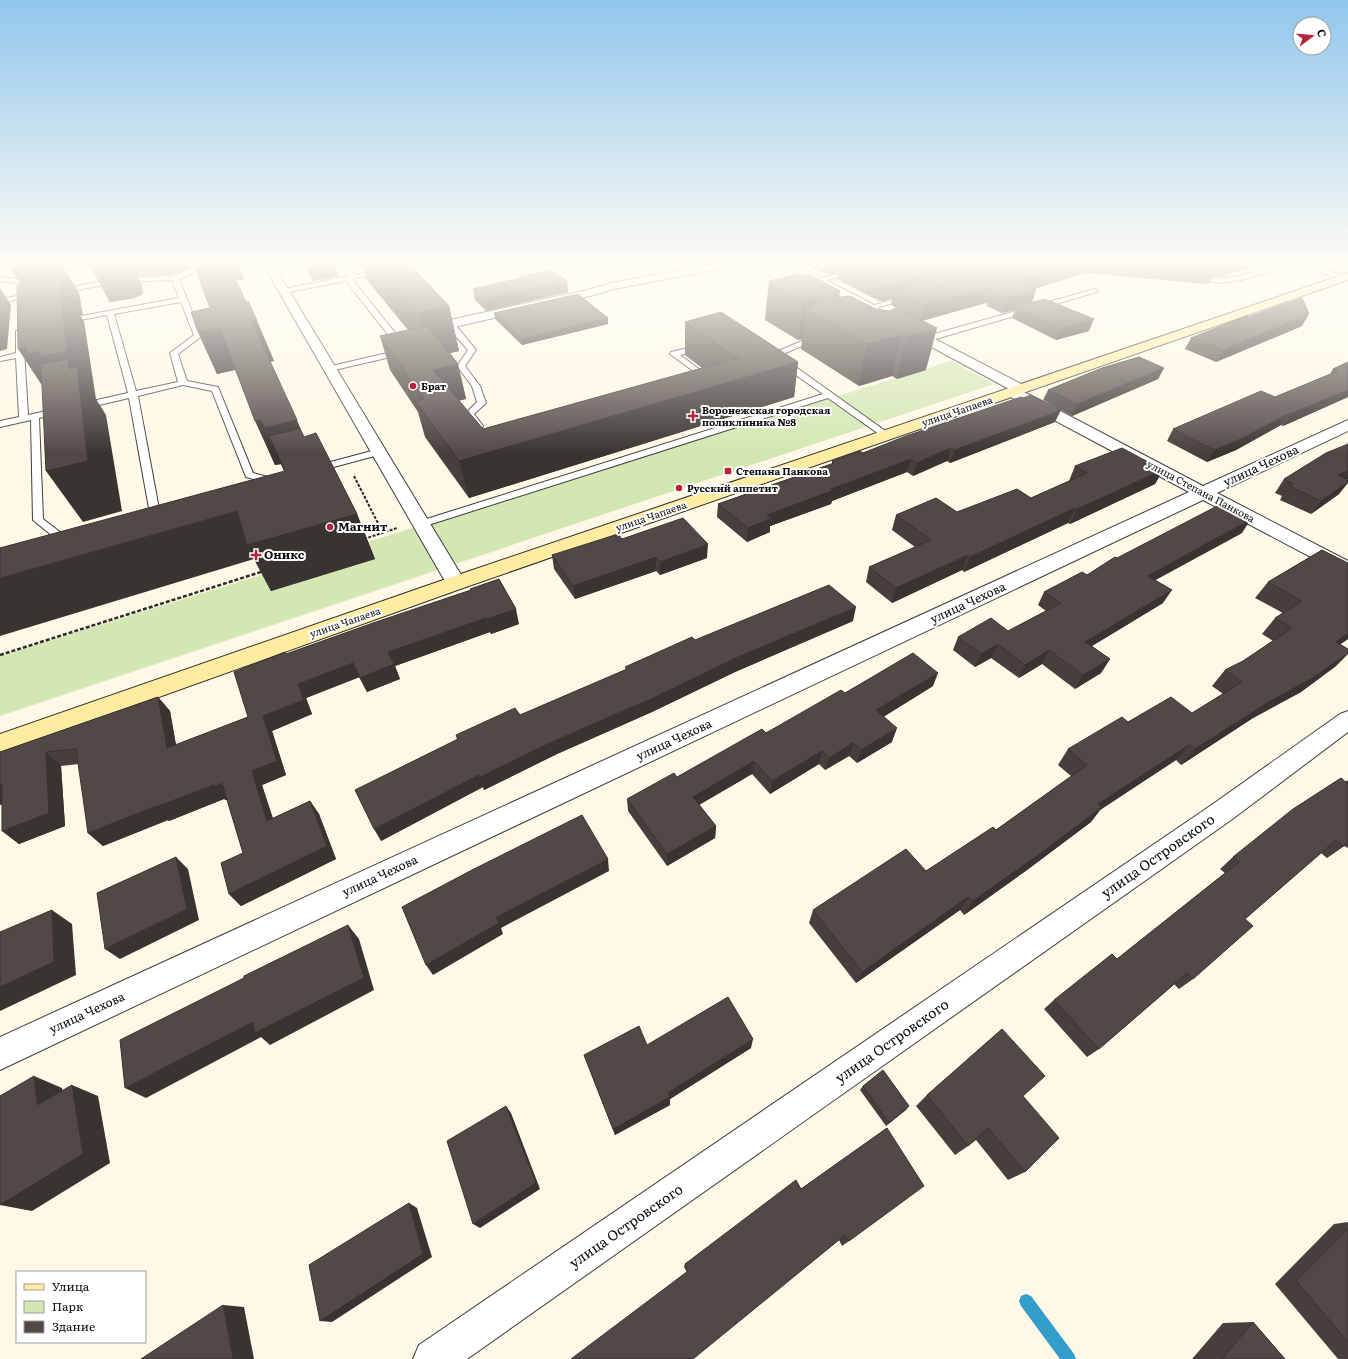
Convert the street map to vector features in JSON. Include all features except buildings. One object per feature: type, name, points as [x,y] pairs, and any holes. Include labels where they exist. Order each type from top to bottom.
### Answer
[{"type":"street","points":[[305,327],[456,583]]},
{"type":"street","name":"улица Степана Панкова","points":[[905,327],[1016,391],[1348,569]]},
{"type":"street","name":"улица Чапаева","points":[[0,744],[456,583],[1198,327]]},
{"type":"street","name":"улица Чехова","points":[[0,1054],[1348,425]]},
{"type":"street","name":"улица Островского","points":[[433,1359],[1222,812],[1348,720]]},
{"type":"lane","points":[[114,327],[133,394],[159,511],[159,532]]},
{"type":"lane","points":[[183,383],[174,353],[198,336],[195,327]]},
{"type":"lane","points":[[330,369],[405,351],[387,327]]},
{"type":"lane","points":[[453,327],[472,350],[460,366],[476,386],[482,403],[468,414],[483,432]]},
{"type":"lane","points":[[926,339],[967,327]]},
{"type":"lane","points":[[24,419],[19,355],[19,330],[27,329]]},
{"type":"lane","points":[[773,355],[814,340]]},
{"type":"lane","points":[[710,344],[674,354],[718,388]]},
{"type":"lane","points":[[766,347],[773,355],[886,435]]},
{"type":"lane","points":[[0,359],[19,355]]},
{"type":"lane","points":[[0,424],[183,383],[215,389],[249,475],[275,480]]},
{"type":"lane","points":[[421,522],[829,395]]},
{"type":"lane","points":[[35,416],[38,520],[79,551]]},
{"type":"lane","points":[[309,470],[379,452]]},
{"type":"lane","points":[[250,486],[275,480]]},
{"type":"lane","points":[[275,480],[279,500]]},
{"type":"path","points":[[346,460],[383,533]]},
{"type":"path","points":[[361,540],[421,522]]},
{"type":"path","points":[[0,656],[249,578],[264,571]]},
{"type":"green space","points":[[951,361],[994,384],[0,716],[0,656]]},
{"type":"waterway","points":[[1026,1301],[1069,1359]]},
{"type":"place","name":"Брат","points":[[413,386]]},
{"type":"place","name":"Воронежская городская поликлиника №8","points":[[693,416]]},
{"type":"place","name":"Степана Панкова","points":[[728,471]]},
{"type":"place","name":"Русский аппетит","points":[[679,488]]},
{"type":"place","name":"Магнит","points":[[330,527]]},
{"type":"place","name":"Оникс","points":[[256,555]]}]
